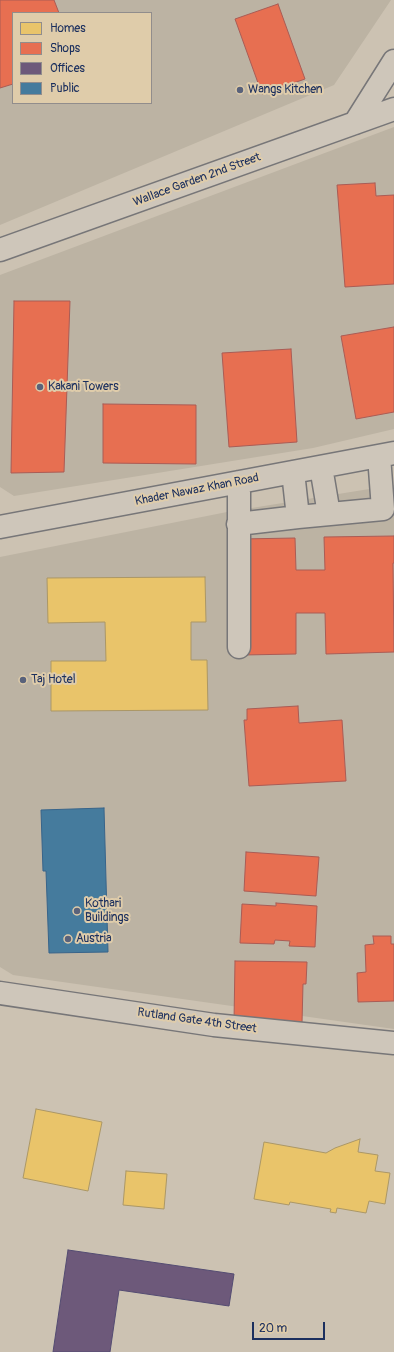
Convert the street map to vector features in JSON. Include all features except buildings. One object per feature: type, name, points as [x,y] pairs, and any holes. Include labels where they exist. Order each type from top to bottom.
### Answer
[{"type":"street","points":[[355,123],[394,61]]},
{"type":"street","name":"Wallace Garden 2nd Street","points":[[0,250],[394,109]]},
{"type":"street","points":[[238,524],[388,509],[386,454]]},
{"type":"street","name":"Khader Nawaz Khan Road","points":[[0,527],[386,454]]},
{"type":"street","points":[[321,467],[329,514]]},
{"type":"street","points":[[293,472],[298,517]]},
{"type":"street","points":[[239,482],[239,646]]},
{"type":"street","name":"Rutland Gate 4th Street","points":[[0,992],[214,1025],[394,1043]]},
{"type":"shaded area","points":[[0,0],[391,0],[334,85],[0,225]]},
{"type":"shaded area","points":[[394,127],[394,429],[313,448],[14,496],[0,487],[0,275]]},
{"type":"shaded area","points":[[394,485],[394,1029],[13,975],[0,967],[0,557],[227,512]]},
{"type":"place","name":"Wangs Kitchen","points":[[240,90]]},
{"type":"place","name":"Kakani Towers","points":[[40,387]]},
{"type":"place","name":"Taj Hotel","points":[[23,680]]},
{"type":"place","name":"Kothari Buildings","points":[[77,911]]},
{"type":"place","name":"Austria","points":[[68,939]]}]
